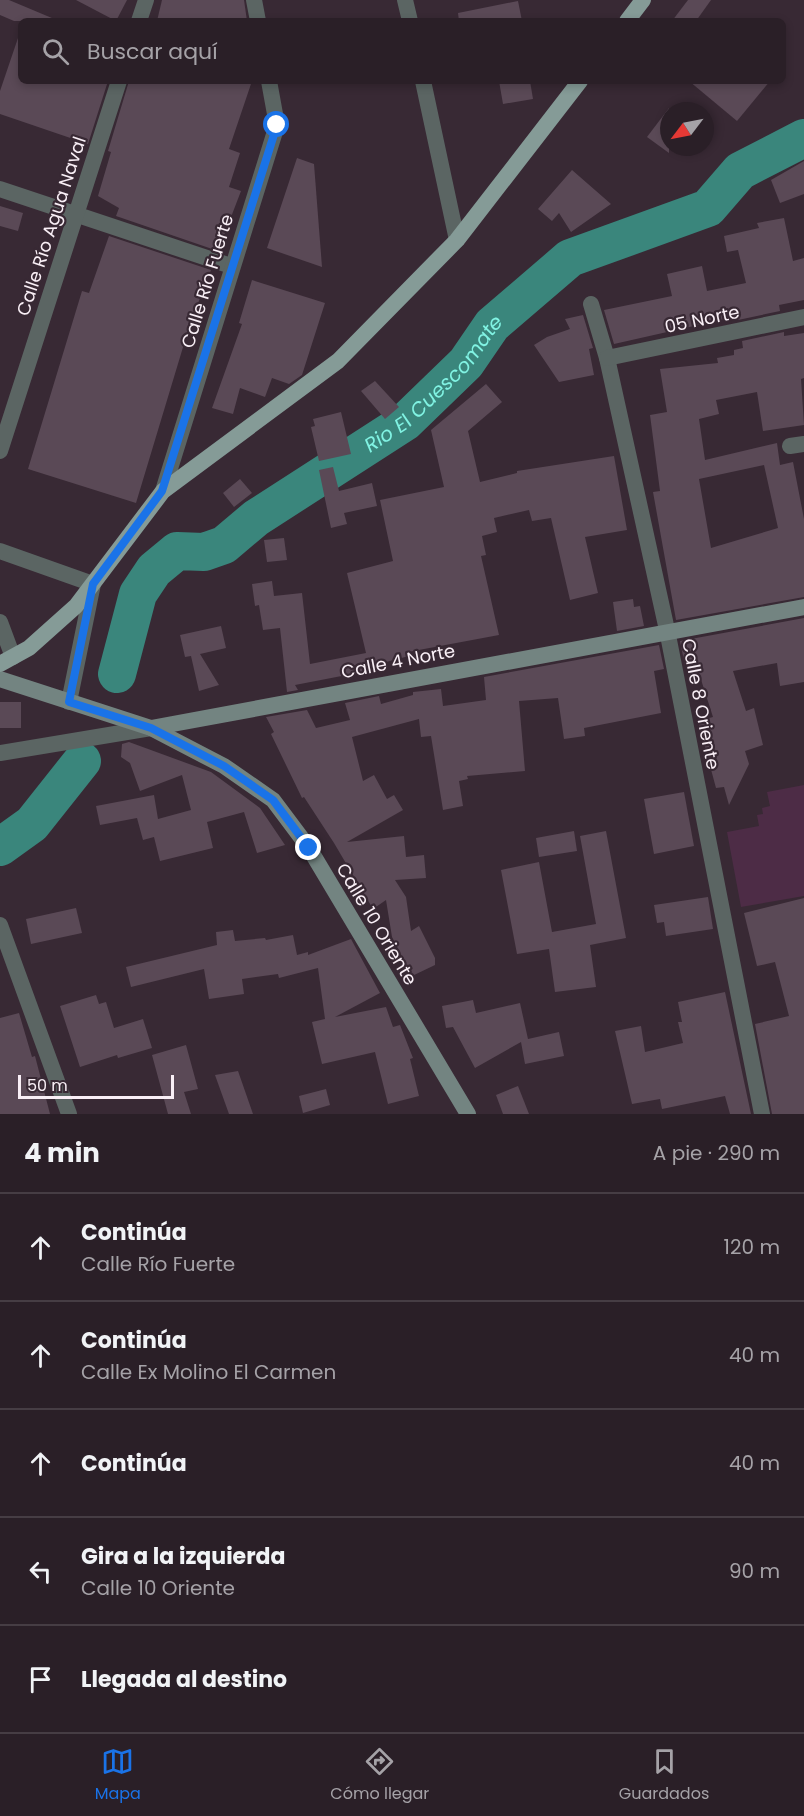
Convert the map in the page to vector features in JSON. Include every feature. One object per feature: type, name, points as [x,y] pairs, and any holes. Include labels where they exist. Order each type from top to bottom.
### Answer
[{"type":"main road","points":[[629,18],[643,0]]},
{"type":"main road","points":[[6,661],[29,648],[63,619],[93,584],[162,491],[338,361],[457,240],[578,84]]},
{"type":"main road","name":"Calle 4 Norte","points":[[151,728],[667,630],[804,607]]},
{"type":"main road","name":"Calle 10 Oriente","points":[[0,679],[151,728],[224,766],[273,800],[309,848],[465,1113]]},
{"type":"street","points":[[140,18],[146,0]]},
{"type":"street","points":[[254,0],[257,18]]},
{"type":"street","points":[[405,0],[409,18]]},
{"type":"street","name":"Calle Río Agua Naval","points":[[0,451],[118,84]]},
{"type":"street","name":"Calle Río Fuerte","points":[[162,491],[277,125],[270,84]]},
{"type":"street","points":[[424,84],[457,240]]},
{"type":"street","points":[[0,189],[75,212],[231,266]]},
{"type":"street","name":"Calle 8 Oriente","points":[[591,304],[607,358],[667,630],[762,1114]]},
{"type":"street","name":"05 Norte","points":[[607,358],[804,317]]},
{"type":"street","points":[[0,551],[93,584],[69,702]]},
{"type":"street","points":[[0,622],[6,661]]},
{"type":"street","name":"Calle 4 Norte","points":[[0,753],[151,728]]},
{"type":"street","points":[[0,925],[69,1114]]},
{"type":"shaded area","points":[[804,785],[804,896],[741,907],[727,832],[759,826],[757,815],[763,814],[762,808],[770,806],[767,792]]},
{"type":"building","points":[[0,0],[9,0],[52,18],[18,18],[18,21],[14,21],[0,15]]},
{"type":"building","points":[[76,0],[127,0],[118,18],[110,18]]},
{"type":"building","points":[[162,0],[244,0],[247,18],[158,18]]},
{"type":"building","points":[[688,0],[711,0],[698,18],[674,18]]},
{"type":"building","points":[[518,1],[521,18],[459,18],[458,13]]},
{"type":"building","points":[[18,38],[18,84],[107,84],[88,144],[0,114],[0,91]]},
{"type":"building","points":[[128,84],[251,84],[229,149],[240,153],[229,187],[241,191],[218,251],[116,216],[119,208],[98,196],[111,152],[108,151]]},
{"type":"building","points":[[500,84],[530,84],[533,99],[503,104]]},
{"type":"building","points":[[693,84],[768,84],[737,121]]},
{"type":"building","points":[[660,120],[660,146],[647,137]]},
{"type":"building","points":[[297,158],[314,164],[322,267],[267,248]]},
{"type":"building","points":[[804,161],[804,194],[780,203],[771,180]]},
{"type":"building","points":[[572,170],[611,204],[571,232],[559,213],[552,221],[538,209]]},
{"type":"building","points":[[0,206],[23,213],[18,231],[0,226]]},
{"type":"building","points":[[784,218],[793,261],[804,258],[804,300],[779,305],[780,311],[738,320],[738,316],[614,344],[604,310],[672,296],[667,274],[702,266],[707,291],[746,283],[738,250],[727,252],[724,236],[759,228],[757,223]]},
{"type":"building","points":[[109,236],[211,270],[190,324],[136,503],[28,469],[82,291],[89,293]]},
{"type":"building","points":[[252,280],[325,303],[302,375],[289,384],[272,378],[265,397],[240,388],[233,414],[212,408],[242,324],[239,323]]},
{"type":"building","points":[[583,315],[593,348],[589,349],[594,375],[559,382],[534,345],[547,337],[570,329],[565,319]]},
{"type":"building","points":[[784,332],[784,336],[804,333],[804,378],[801,379],[804,425],[763,431],[757,392],[716,400],[719,414],[699,419],[705,460],[777,443],[780,465],[793,462],[804,519],[804,597],[676,620],[653,492],[660,491],[650,415],[667,412],[660,369],[718,363],[717,358],[734,355],[734,350],[743,348],[742,341]],"holes":[[[764,465],[778,528],[711,548],[699,479]]]},
{"type":"building","points":[[375,381],[399,407],[385,419],[361,391]]},
{"type":"building","points":[[486,384],[502,402],[468,431],[480,482],[517,473],[517,471],[614,456],[627,530],[585,537],[598,593],[570,600],[551,518],[532,521],[529,510],[494,518],[497,532],[482,536],[486,555],[481,556],[499,635],[408,652],[409,656],[382,663],[383,668],[295,685],[298,690],[287,692],[280,628],[263,630],[259,605],[255,606],[252,584],[272,581],[274,596],[302,593],[310,664],[366,653],[347,573],[393,561],[380,500],[444,487],[431,430]]},
{"type":"building","points":[[341,412],[351,454],[319,461],[311,427],[315,426],[313,419]]},
{"type":"building","points":[[333,467],[339,491],[372,483],[377,506],[344,513],[347,524],[331,528],[319,470]]},
{"type":"building","points":[[240,479],[252,493],[234,507],[223,493]]},
{"type":"building","points":[[284,538],[287,560],[267,562],[264,540]]},
{"type":"building","points":[[633,599],[634,607],[640,606],[644,626],[617,631],[613,602]]},
{"type":"building","points":[[804,618],[804,682],[780,686],[777,663],[733,671],[746,711],[754,708],[763,745],[745,751],[749,764],[729,805],[724,787],[716,788],[698,721],[713,717],[696,664],[685,666],[680,641]]},
{"type":"building","points":[[221,626],[226,648],[200,654],[219,685],[199,691],[191,656],[185,657],[180,635]]},
{"type":"building","points":[[659,645],[664,669],[654,671],[661,713],[584,728],[585,736],[564,739],[558,698],[519,701],[525,771],[467,776],[468,779],[459,781],[463,806],[443,810],[431,736],[421,737],[419,719],[352,737],[363,781],[374,775],[387,799],[394,795],[403,810],[347,842],[404,836],[406,857],[424,855],[426,878],[395,880],[406,897],[411,931],[419,926],[435,958],[435,965],[412,976],[392,937],[386,900],[373,909],[334,843],[304,797],[302,798],[271,734],[274,732],[266,717],[307,710],[316,728],[350,720],[345,703],[379,696],[381,704],[413,695],[413,692],[441,689],[443,706],[486,700],[484,677]]},
{"type":"building","points":[[0,702],[21,702],[21,728],[0,728]]},
{"type":"building","points":[[129,742],[211,772],[260,808],[285,845],[257,853],[244,812],[207,822],[213,848],[160,861],[154,837],[143,840],[137,818],[100,825],[96,806],[154,795],[158,819],[191,810],[182,775],[140,791],[130,763],[121,757],[122,744]]},
{"type":"building","points":[[684,792],[694,846],[654,854],[644,799]]},
{"type":"building","points":[[574,831],[577,851],[539,857],[536,838]]},
{"type":"building","points":[[606,831],[626,938],[590,945],[596,987],[555,992],[549,949],[517,954],[501,870],[539,862],[552,932],[596,924],[580,836]]},
{"type":"building","points":[[708,897],[713,929],[666,936],[664,922],[657,923],[654,905]]},
{"type":"building","points":[[804,898],[804,1114],[772,1114],[755,1024],[789,1016],[775,962],[757,966],[744,913]]},
{"type":"building","points":[[76,908],[82,933],[31,944],[26,919]]},
{"type":"building","points":[[233,930],[235,941],[265,938],[266,940],[293,935],[297,955],[308,952],[308,955],[351,939],[380,993],[335,1017],[386,1007],[393,1027],[400,1025],[413,1058],[410,1059],[419,1096],[388,1104],[375,1052],[322,1064],[312,1022],[325,1019],[318,968],[279,978],[278,974],[242,979],[244,994],[209,999],[204,969],[131,987],[126,967],[217,945],[216,932]]},
{"type":"building","points":[[725,992],[751,1114],[730,1114],[725,1096],[662,1109],[660,1099],[632,1104],[615,1031],[641,1026],[645,1052],[683,1043],[678,1022],[682,1022],[678,1002]]},
{"type":"building","points":[[96,995],[99,1004],[106,1002],[114,1028],[143,1019],[152,1048],[118,1058],[117,1055],[80,1067],[60,1006]]},
{"type":"building","points":[[473,1000],[476,1013],[520,1003],[528,1039],[559,1032],[564,1056],[525,1064],[521,1042],[475,1068],[453,1027],[446,1028],[442,1006]]},
{"type":"building","points":[[19,1013],[32,1057],[35,1056],[50,1114],[0,1114],[0,1018]]},
{"type":"building","points":[[186,1045],[198,1089],[184,1092],[191,1114],[168,1114],[152,1055]]},
{"type":"building","points":[[238,1071],[253,1114],[229,1114],[215,1075]]},
{"type":"building","points":[[518,1086],[529,1114],[503,1114],[496,1095]]},
{"type":"building","points":[[326,1089],[330,1105],[303,1113],[299,1096]]},
{"type":"waterway","name":"Rio El Cuescomate","points":[[117,674],[138,594],[154,570],[177,551],[204,552],[224,545],[256,518],[405,422],[466,363],[492,325],[570,258],[708,208],[740,171],[804,138]]},
{"type":"waterway","name":"Rio El Cuescomate","points":[[0,847],[32,824],[82,761]]},
{"type":"route","points":[[277,125],[162,491],[93,584],[69,702],[151,728],[224,766],[273,800],[309,848]]}]
